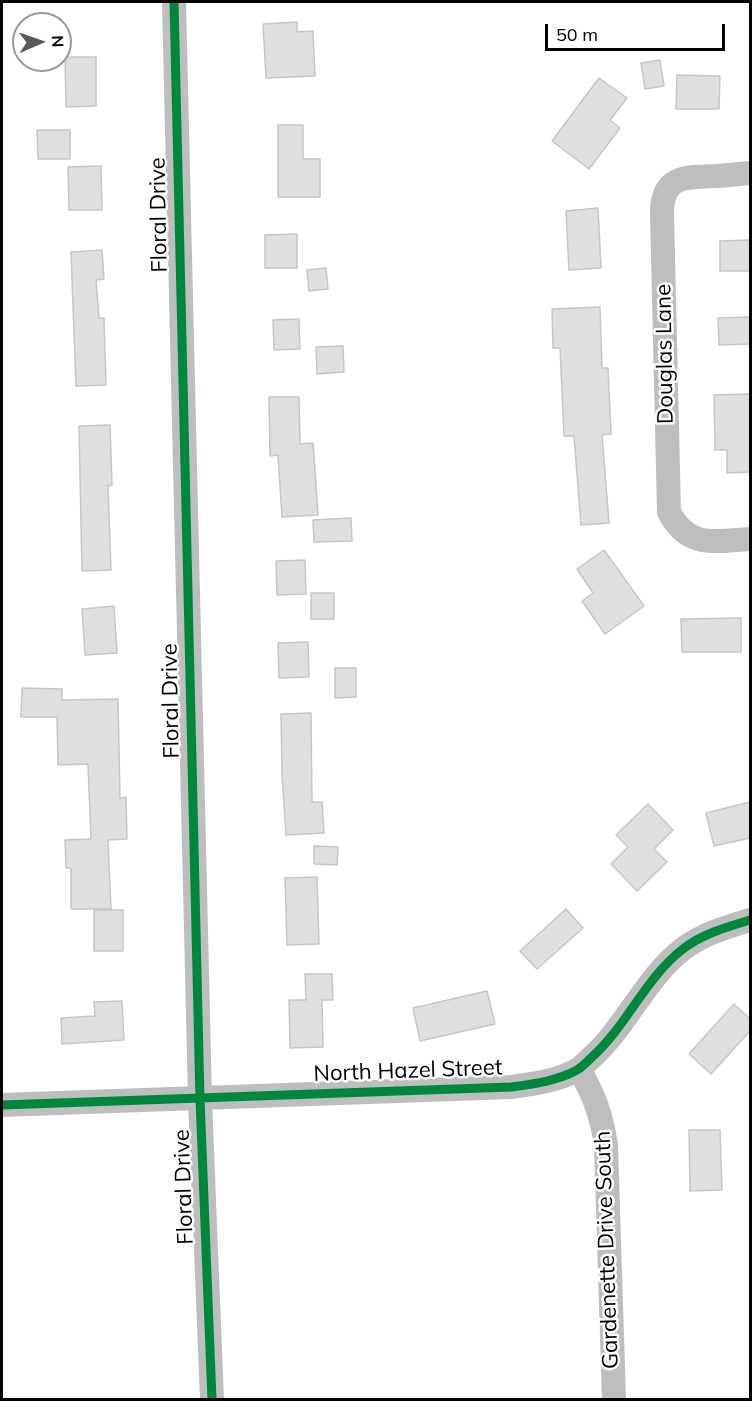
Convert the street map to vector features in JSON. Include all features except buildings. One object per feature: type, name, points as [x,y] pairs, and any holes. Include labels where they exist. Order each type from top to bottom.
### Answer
[{"type":"street","name":"Floral Drive","points":[[174,2],[200,1099],[212,1400]]},
{"type":"street","name":"Douglas Lane","points":[[750,173],[689,176],[677,181],[668,189],[662,204],[669,512],[676,525],[689,537],[699,540],[750,539]]},
{"type":"street","name":"North Hazel Street","points":[[2,1105],[510,1087],[551,1080],[579,1069],[604,1047],[667,963],[685,947],[719,929],[750,920]]},
{"type":"street","name":"Gardenette Drive South","points":[[579,1069],[601,1114],[606,1145],[614,1400]]},
{"type":"cycle path","points":[[174,2],[200,1099],[212,1400]]},
{"type":"cycle path","points":[[2,1105],[511,1087],[545,1081],[569,1074],[588,1061],[615,1032],[658,974],[683,949],[706,935],[750,920]]}]
